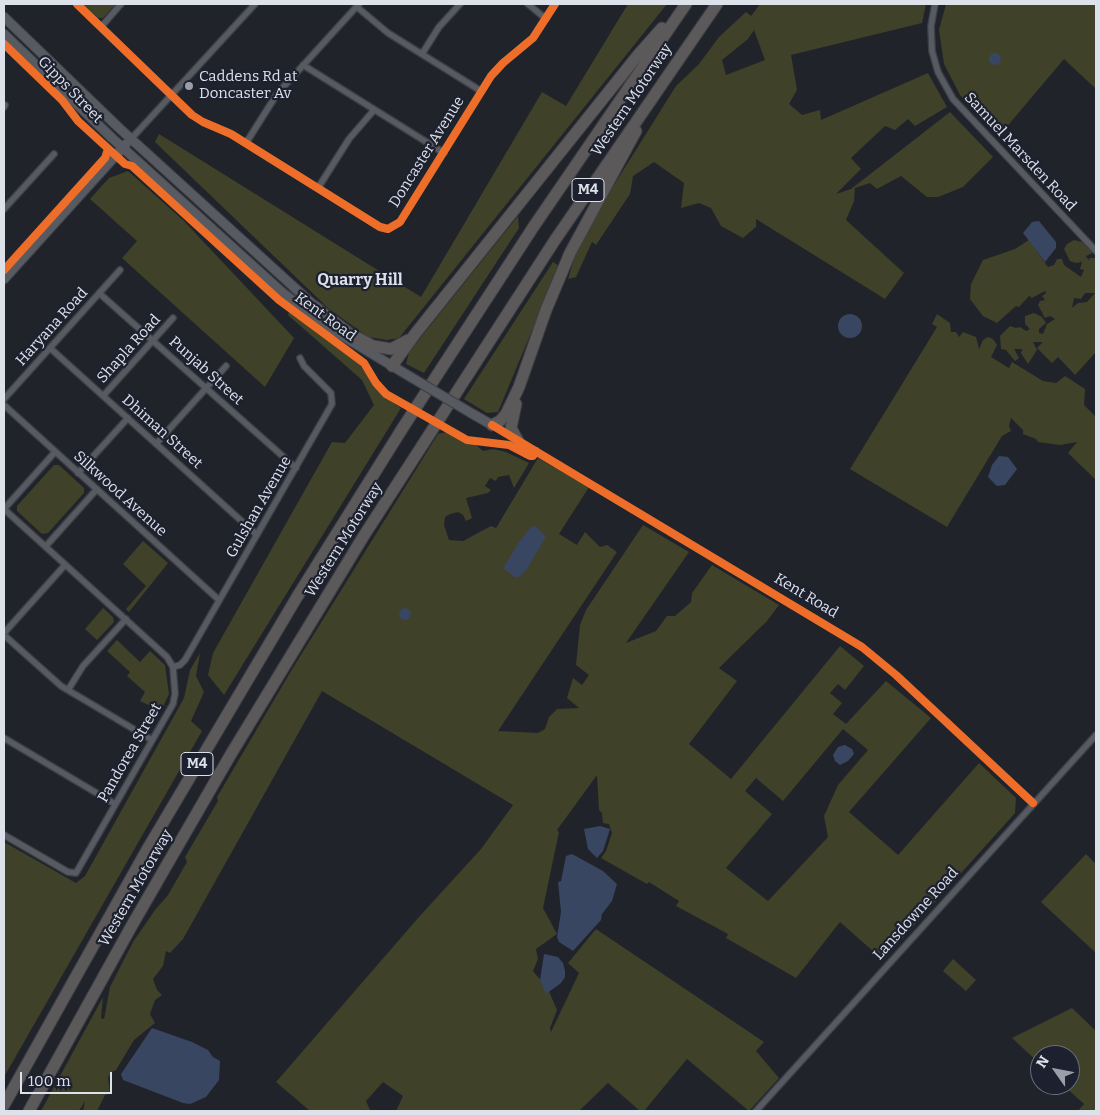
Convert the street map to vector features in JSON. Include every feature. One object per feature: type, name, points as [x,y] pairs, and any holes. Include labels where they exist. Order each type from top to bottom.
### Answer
[{"type":"highway","points":[[392,366],[414,334],[638,54],[685,4]]},
{"type":"highway","name":"Western Motorway","points":[[4,1105],[148,848],[297,597],[512,259],[685,4]]},
{"type":"highway","name":"Western Motorway","points":[[29,1111],[131,927],[226,762],[363,537],[493,334],[662,82],[717,4]]},
{"type":"highway","points":[[492,425],[503,418],[519,387],[546,310],[570,253],[662,82]]},
{"type":"highway","points":[[314,306],[361,340],[379,348],[396,348],[414,334]]},
{"type":"highway","points":[[518,440],[511,428],[519,387]]},
{"type":"main road","name":"Gipps Street","points":[[4,17],[131,139]]},
{"type":"main road","name":"Gipps Street","points":[[4,34],[123,148]]},
{"type":"main road","points":[[4,279],[131,139]]},
{"type":"main road","name":"Kent Road","points":[[131,139],[355,344]]},
{"type":"main road","name":"Kent Road","points":[[123,148],[289,298],[355,344],[492,425]]},
{"type":"street","name":"Doncaster Avenue","points":[[76,4],[171,95],[203,122],[228,132],[380,227],[391,229],[400,222],[481,91],[499,67],[533,38],[555,4]]},
{"type":"street","points":[[100,27],[122,4]]},
{"type":"street","points":[[131,139],[255,4]]},
{"type":"street","points":[[422,54],[439,27],[460,4]]},
{"type":"street","points":[[528,4],[546,19]]},
{"type":"street","name":"Samuel Marsden Road","points":[[935,4],[931,26],[932,51],[938,72],[953,99],[980,130],[1096,251]]},
{"type":"street","points":[[246,143],[276,94],[358,5],[383,30],[481,91]]},
{"type":"street","points":[[303,65],[444,153]]},
{"type":"street","points":[[318,188],[349,139],[374,110]]},
{"type":"street","points":[[4,209],[54,154]]},
{"type":"street","name":"Haryana Road","points":[[4,399],[120,270]]},
{"type":"street","name":"Punjab Street","points":[[99,293],[296,468]]},
{"type":"street","name":"Shapla Road","points":[[103,396],[173,318]]},
{"type":"street","name":"Dhiman Street","points":[[50,348],[257,535]]},
{"type":"street","name":"Gulshan Avenue","points":[[173,667],[180,665],[185,660],[333,400],[330,392],[304,366],[300,358]]},
{"type":"street","points":[[156,444],[226,366]]},
{"type":"street","name":"Silkwood Avenue","points":[[4,406],[219,600]]},
{"type":"street","points":[[78,473],[128,418]]},
{"type":"street","name":"Kent Road","points":[[492,425],[862,646],[896,675],[1033,803]]},
{"type":"street","points":[[55,452],[4,509],[167,657],[173,667]]},
{"type":"street","points":[[46,546],[97,489]]},
{"type":"street","points":[[66,565],[4,634],[68,690],[152,740]]},
{"type":"street","points":[[68,690],[83,666],[126,619]]},
{"type":"street","name":"Pandorea Street","points":[[4,835],[68,872],[74,874],[79,870],[174,701],[173,667]]},
{"type":"street","name":"Lansdowne Road","points":[[756,1111],[1096,735]]},
{"type":"street","points":[[4,738],[115,804]]},
{"type":"green space","points":[[83,4],[116,4],[103,18],[98,18]]},
{"type":"green space","points":[[628,4],[667,4],[399,338],[387,340],[368,337],[328,308],[155,142],[159,134],[421,297],[542,92],[566,106]]},
{"type":"green space","points":[[760,4],[926,4],[922,23],[791,55],[797,90],[789,104],[802,115],[820,110],[821,120],[928,73],[947,107],[915,126],[908,119],[895,130],[885,126],[851,158],[861,169],[836,194],[851,189],[950,112],[993,157],[963,187],[938,197],[927,197],[901,176],[877,189],[870,183],[855,188],[854,201],[846,220],[904,273],[885,299],[756,219],[756,227],[743,238],[721,226],[711,208],[699,203],[681,208],[684,183],[654,162],[633,176],[630,194],[596,245],[592,242],[576,277],[568,279],[577,249],[602,204],[676,86],[699,64],[719,37],[746,12],[751,16]],"holes":[[[754,30],[765,60],[726,75],[722,60],[748,39]]]},
{"type":"green space","points":[[946,4],[1096,4],[1096,89],[1064,59],[999,136],[960,95],[944,64],[939,30]]},
{"type":"green space","points":[[128,171],[183,220],[294,338],[265,387],[122,258],[137,241],[90,199],[109,178]]},
{"type":"green space","points":[[518,216],[519,228],[424,373],[406,364],[409,352]]},
{"type":"green space","points":[[1029,240],[1048,267],[1054,265],[1057,259],[1062,259],[1064,265],[1081,277],[1084,270],[1080,269],[1082,262],[1070,261],[1064,249],[1067,244],[1074,240],[1082,242],[1094,252],[1086,256],[1089,260],[1090,258],[1096,258],[1096,352],[1075,375],[1058,357],[1052,363],[1037,348],[1043,342],[1033,342],[1037,350],[1028,364],[1021,353],[1022,349],[1014,349],[1019,358],[1015,361],[1006,350],[1001,349],[1000,336],[1010,326],[1020,327],[1026,331],[1030,329],[1025,324],[1025,316],[1034,313],[1042,317],[1046,323],[1039,329],[1039,333],[1043,334],[1047,324],[1055,319],[1050,316],[1045,318],[1038,305],[1040,301],[1045,300],[1042,296],[1046,293],[1045,291],[1032,298],[1029,296],[1019,307],[1016,306],[997,323],[983,316],[970,299],[971,284],[983,260],[1015,249]],"holes":[[[1085,293],[1095,293],[1087,302],[1078,303],[1072,308],[1074,298],[1081,299]]]},
{"type":"green space","points":[[553,262],[559,266],[498,412],[487,413],[464,399]]},
{"type":"green space","points":[[289,312],[357,361],[383,396],[401,408],[224,695],[208,675],[213,653],[332,442],[345,443],[374,405],[362,380],[288,315]]},
{"type":"green space","points":[[937,314],[950,323],[951,332],[956,332],[959,337],[963,332],[976,337],[979,349],[983,340],[988,337],[993,339],[997,345],[991,357],[1009,368],[1012,362],[1043,381],[1056,383],[1065,376],[1085,389],[1084,405],[1096,417],[1096,480],[1068,453],[1077,442],[1060,445],[1038,442],[1036,439],[1023,434],[1023,430],[1011,418],[1009,426],[1011,431],[1002,436],[947,527],[850,469],[937,327],[932,324]]},
{"type":"green space","points":[[447,432],[458,439],[476,445],[483,451],[493,449],[506,452],[529,463],[514,488],[509,475],[498,477],[496,481],[490,478],[485,486],[491,490],[488,493],[466,498],[472,518],[466,521],[463,515],[458,512],[445,517],[444,525],[449,540],[463,541],[491,526],[496,528],[538,458],[589,487],[559,534],[577,545],[585,532],[600,547],[607,545],[617,552],[498,731],[538,733],[545,729],[549,717],[557,709],[579,708],[567,698],[573,678],[582,685],[589,675],[576,665],[580,625],[586,610],[643,525],[689,552],[626,643],[656,631],[667,616],[675,616],[691,602],[692,593],[712,565],[779,605],[767,621],[719,668],[737,681],[689,744],[731,779],[840,646],[864,666],[845,690],[838,684],[830,693],[842,703],[833,714],[846,724],[886,681],[931,718],[849,812],[898,855],[979,763],[1016,798],[1015,813],[883,960],[840,922],[796,978],[726,938],[728,934],[676,906],[679,901],[649,882],[647,884],[601,858],[606,851],[612,833],[609,824],[603,823],[602,813],[599,810],[597,775],[557,830],[559,832],[543,908],[557,934],[536,949],[538,959],[533,971],[548,989],[557,1010],[550,1028],[551,1032],[579,973],[568,963],[596,929],[764,1042],[756,1051],[779,1078],[749,1111],[687,1059],[644,1111],[640,1111],[608,1083],[579,1111],[396,1111],[403,1096],[383,1082],[366,1101],[370,1110],[368,1111],[310,1111],[276,1082],[418,918],[481,849],[513,805],[322,691],[183,939],[170,953],[166,951],[163,966],[153,979],[157,990],[162,995],[155,1000],[150,1014],[155,1023],[134,1040],[116,1070],[111,1072],[108,1078],[110,1093],[105,1095],[97,1111],[83,1111],[85,1101],[79,1111],[41,1111],[103,997],[101,1018],[104,1019],[110,987],[133,942],[168,895],[187,862],[185,857],[218,801],[217,797],[291,671],[438,434]],"holes":[[[843,729],[868,750],[838,785],[824,816],[828,837],[768,901],[726,868],[772,814],[745,791],[756,778],[783,801]]]},
{"type":"green space","points":[[54,465],[59,465],[84,488],[84,493],[48,533],[42,534],[17,511],[17,506]]},
{"type":"green space","points":[[143,541],[168,563],[129,612],[126,609],[146,586],[123,564]]},
{"type":"green space","points":[[103,608],[113,617],[114,622],[97,640],[85,629]]},
{"type":"green space","points":[[117,640],[140,662],[150,651],[165,665],[169,694],[161,711],[140,701],[145,692],[127,676],[130,672],[107,651]]},
{"type":"green space","points":[[200,653],[196,676],[204,692],[191,721],[202,731],[4,1077],[4,842],[76,883],[85,876],[184,698],[190,670]]},
{"type":"green space","points":[[1086,854],[1096,864],[1096,953],[1041,902]]},
{"type":"green space","points":[[953,959],[976,980],[966,991],[943,971]]},
{"type":"green space","points":[[1072,1008],[1096,1031],[1096,1111],[1078,1111],[1084,1104],[1074,1095],[1080,1095],[1080,1045],[1030,1045],[1030,1055],[1012,1038]]},
{"type":"water","points":[[995,53],[1001,59],[995,65],[989,59]]},
{"type":"water","points":[[1039,221],[1056,242],[1056,248],[1045,262],[1023,233],[1032,222]]},
{"type":"water","points":[[850,314],[855,315],[861,321],[861,331],[855,337],[850,338],[845,337],[839,331],[838,326],[839,321],[845,315]]},
{"type":"water","points":[[999,456],[1008,457],[1017,469],[1005,485],[997,486],[988,477],[992,465]]},
{"type":"water","points":[[535,526],[546,536],[527,569],[519,577],[515,577],[504,569],[505,565],[519,542],[531,527]]},
{"type":"water","points":[[403,608],[407,608],[411,614],[407,620],[403,620],[399,616],[399,612]]},
{"type":"water","points":[[845,745],[852,749],[854,754],[848,761],[840,765],[835,761],[833,755],[838,747]]},
{"type":"water","points":[[600,826],[610,829],[603,851],[597,858],[588,849],[584,829]]},
{"type":"water","points":[[572,854],[603,871],[617,884],[612,901],[602,914],[601,920],[573,951],[559,942],[557,937],[561,912],[558,882],[561,881],[566,856]]},
{"type":"water","points":[[544,954],[558,957],[563,963],[565,971],[565,977],[561,983],[546,994],[540,980]]},
{"type":"water","points":[[152,1028],[192,1042],[208,1050],[213,1057],[220,1061],[219,1080],[206,1097],[190,1104],[183,1103],[123,1080],[121,1074]]},
{"type":"cycle path","points":[[77,4],[192,115],[231,134],[380,227],[388,229],[400,222],[491,76],[503,63],[533,38],[555,4]]},
{"type":"cycle path","points":[[4,44],[62,100],[78,121],[125,164],[132,166],[279,300],[364,363],[376,383],[386,394],[467,440],[509,445],[530,456],[533,456],[536,451]]},
{"type":"cycle path","points":[[4,270],[105,158],[108,149]]},
{"type":"cycle path","points":[[492,425],[862,647],[896,675],[1033,803]]},
{"type":"place","name":"Caddens Rd at Doncaster Av","points":[[189,86]]},
{"type":"district","name":"Quarry Hill","points":[[360,281]]}]
